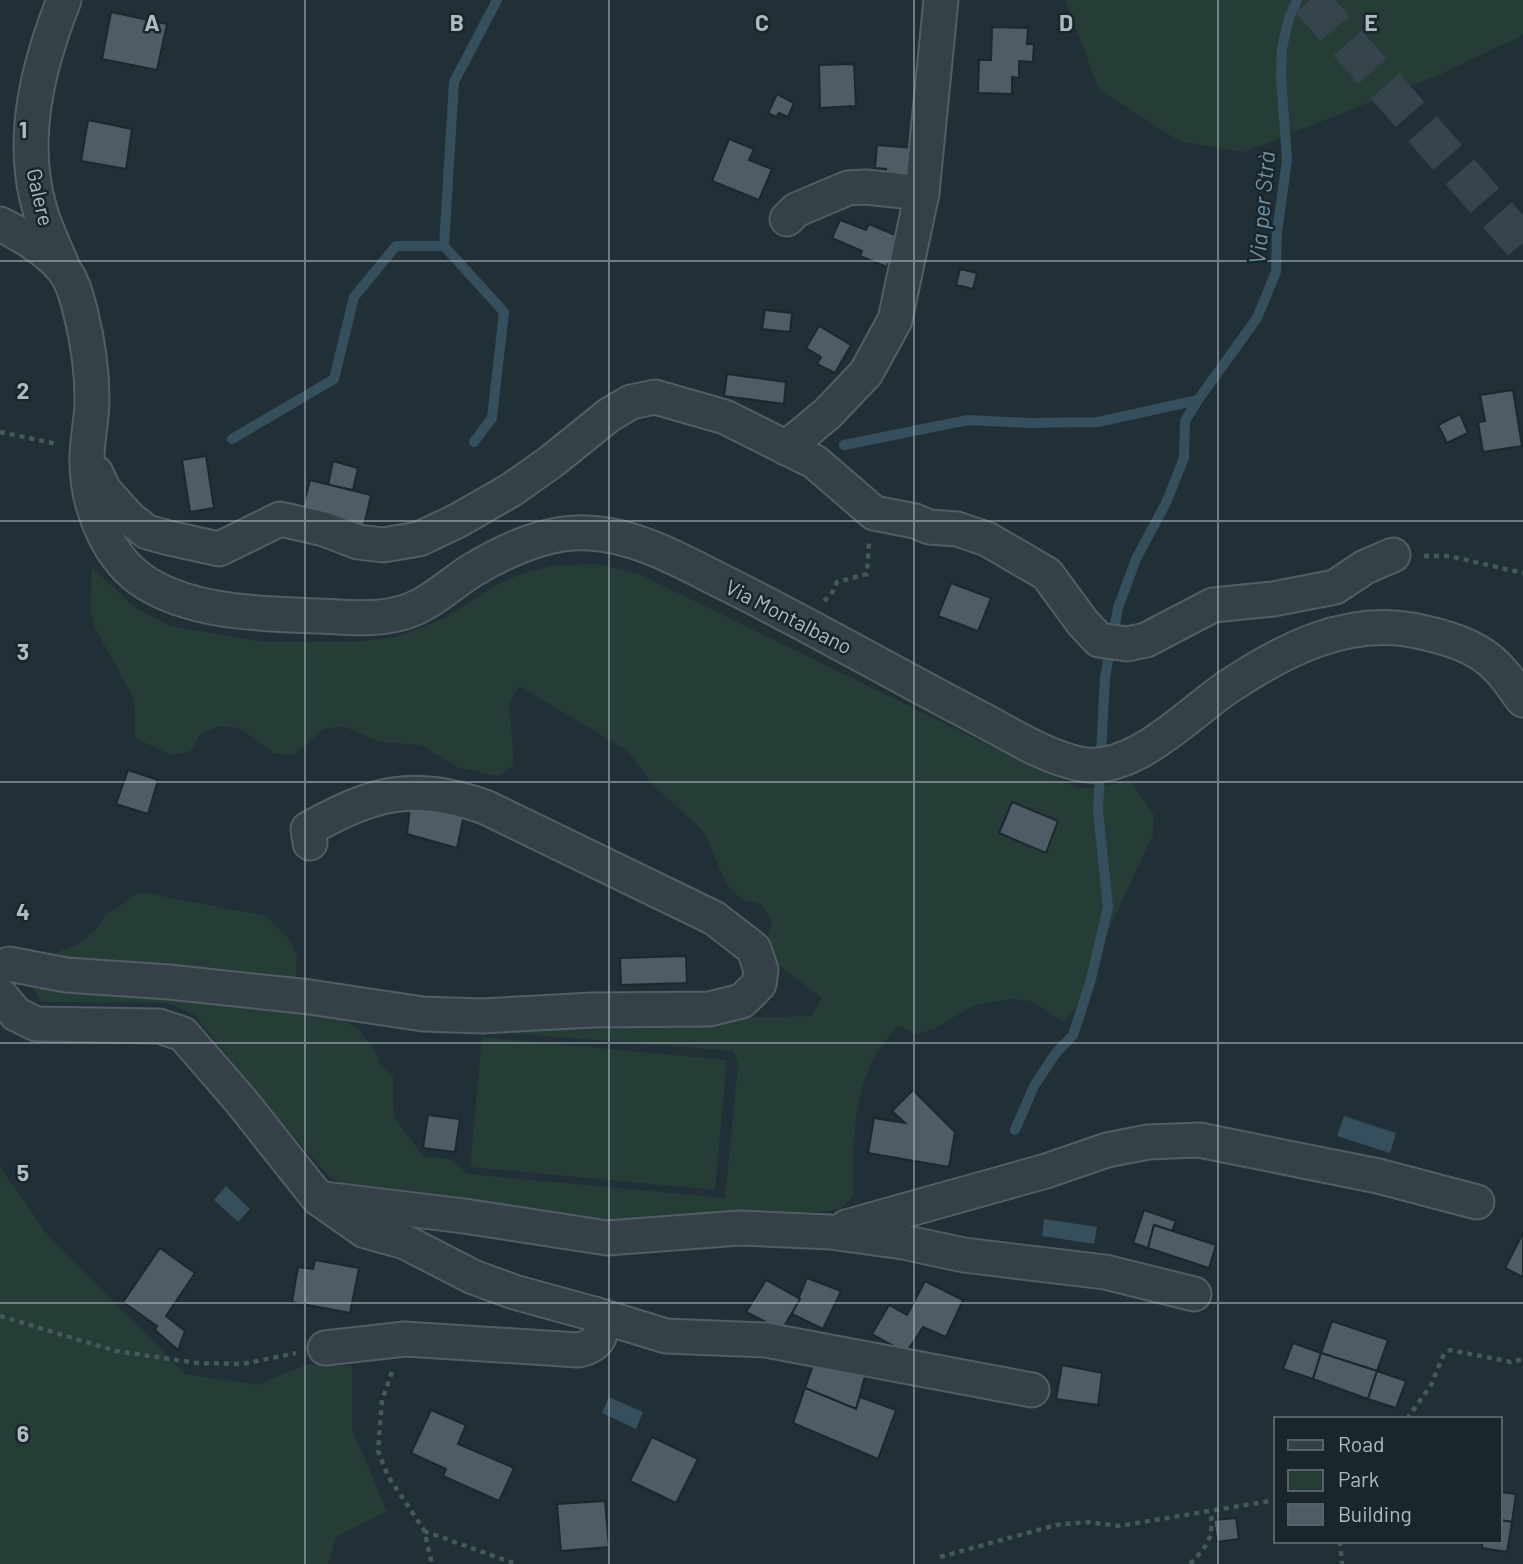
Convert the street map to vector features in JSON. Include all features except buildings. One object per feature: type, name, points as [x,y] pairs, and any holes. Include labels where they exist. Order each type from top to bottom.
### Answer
[{"type":"street","name":"Galere","points":[[63,269],[40,209],[32,167],[32,115],[41,66],[64,0]]},
{"type":"street","points":[[786,448],[828,413],[866,373],[895,320],[922,193],[941,0]]},
{"type":"street","points":[[787,219],[796,210],[848,188],[866,187],[922,193]]},
{"type":"street","name":"Via Montalbano","points":[[0,224],[26,238],[63,269],[76,293],[85,331],[92,391],[88,479],[95,507],[115,555],[135,575],[173,596],[208,606],[262,615],[367,618],[404,612],[421,605],[469,572],[511,550],[542,538],[575,532],[596,533],[639,543],[685,563],[776,608],[1023,741],[1083,765],[1107,764],[1128,758],[1228,686],[1273,659],[1338,632],[1368,627],[1399,628],[1429,634],[1480,653],[1498,667],[1523,700]]},
{"type":"street","points":[[88,447],[104,490],[128,519],[147,532],[219,549],[280,519],[324,529],[358,542],[383,545],[419,539],[457,521],[511,490],[610,415],[631,402],[655,397],[725,416],[816,462],[874,513],[915,521],[929,527],[957,529],[987,539],[1047,574],[1099,640],[1126,644],[1146,640],[1213,605],[1273,599],[1335,587],[1365,567],[1394,555]]},
{"type":"street","points":[[0,968],[9,964],[66,975],[169,982],[310,997],[423,1014],[482,1016],[592,1010],[709,1009],[742,1002],[759,984],[761,970],[754,949],[714,918],[485,807],[452,796],[426,792],[396,793],[338,813],[308,829],[310,843]]},
{"type":"street","points":[[0,995],[16,1014],[36,1024],[159,1026],[183,1034],[318,1198],[365,1231],[405,1242],[472,1277],[514,1292],[666,1336],[766,1340],[1032,1390]]},
{"type":"street","points":[[830,1232],[1046,1171],[1107,1150],[1148,1142],[1199,1140],[1378,1176],[1477,1202]]},
{"type":"street","points":[[318,1198],[464,1216],[607,1238],[740,1228],[830,1232],[903,1242],[964,1255],[1105,1272],[1194,1294]]},
{"type":"street","points":[[325,1348],[405,1339],[578,1350],[588,1348],[601,1336],[601,1325],[594,1314]]},
{"type":"path","points":[[0,432],[54,445],[88,447]]},
{"type":"path","points":[[776,608],[819,604],[831,595],[837,582],[867,574],[874,513]]},
{"type":"path","points":[[1394,555],[1449,556],[1523,573]]},
{"type":"path","points":[[0,1316],[116,1351],[197,1363],[243,1364],[325,1348]]},
{"type":"path","points":[[405,1339],[382,1400],[378,1451],[388,1476],[424,1530],[432,1564]]},
{"type":"path","points":[[1408,1417],[1431,1385],[1444,1354],[1450,1350],[1511,1362],[1523,1359]]},
{"type":"path","points":[[940,1557],[1056,1525],[1087,1522],[1119,1526],[1274,1500]]},
{"type":"path","points":[[1190,1564],[1209,1544],[1212,1531],[1211,1511]]},
{"type":"path","points":[[424,1530],[516,1564]]},
{"type":"path","points":[[1340,1543],[1342,1564]]},
{"type":"green space","points":[[1065,0],[1523,0],[1523,35],[1441,74],[1244,152],[1179,141],[1099,90]]},
{"type":"green space","points":[[599,564],[641,575],[1077,788],[1096,788],[1129,780],[1154,815],[1153,835],[1100,948],[1093,989],[1064,1022],[1031,1001],[1011,999],[972,1006],[935,1029],[916,1034],[898,1025],[876,1055],[864,1081],[855,1129],[854,1195],[840,1209],[821,1212],[724,1213],[636,1223],[579,1221],[355,1189],[330,1178],[254,1091],[194,1014],[167,1003],[41,1002],[30,983],[32,963],[78,944],[94,931],[106,915],[140,892],[266,916],[288,938],[297,955],[295,996],[298,1005],[315,1016],[336,1017],[357,1028],[376,1052],[379,1063],[393,1076],[394,1117],[423,1156],[452,1160],[468,1174],[725,1198],[738,1065],[733,1051],[494,1032],[495,1024],[811,1016],[822,998],[774,962],[766,942],[772,922],[762,905],[741,899],[727,885],[704,832],[652,784],[628,751],[519,686],[509,703],[514,765],[498,776],[457,767],[421,745],[379,742],[343,726],[324,729],[294,755],[274,753],[239,728],[220,726],[201,733],[191,751],[171,755],[135,738],[134,699],[95,628],[90,608],[92,567],[134,607],[171,626],[263,642],[354,642],[396,637],[445,618],[492,587],[523,573],[556,565]]},
{"type":"green space","points":[[482,1037],[727,1060],[715,1190],[470,1167]]},
{"type":"green space","points":[[0,1167],[47,1234],[185,1374],[257,1385],[308,1364],[352,1366],[352,1429],[387,1511],[336,1537],[328,1564],[0,1564]]},
{"type":"water","points":[[1344,1116],[1396,1133],[1390,1153],[1337,1136]]},
{"type":"water","points":[[226,1186],[250,1209],[238,1222],[214,1200]]},
{"type":"water","points":[[1044,1219],[1097,1227],[1094,1244],[1042,1236]]},
{"type":"water","points":[[609,1397],[643,1412],[636,1429],[602,1413]]},
{"type":"waterway","points":[[474,442],[492,418],[504,312],[444,246],[454,82],[497,0]]},
{"type":"waterway","name":"Via per Strà","points":[[1015,1130],[1034,1086],[1055,1054],[1073,1035],[1090,983],[1108,907],[1098,811],[1105,677],[1118,608],[1136,559],[1166,503],[1184,458],[1185,421],[1257,318],[1276,272],[1277,232],[1287,160],[1281,77],[1282,48],[1289,18],[1297,0]]},
{"type":"waterway","points":[[232,439],[334,379],[354,297],[396,246],[444,246]]},
{"type":"waterway","points":[[844,445],[968,420],[1098,422],[1198,400]]},
{"type":"tunnel","points":[[1310,0],[1523,244]]}]
